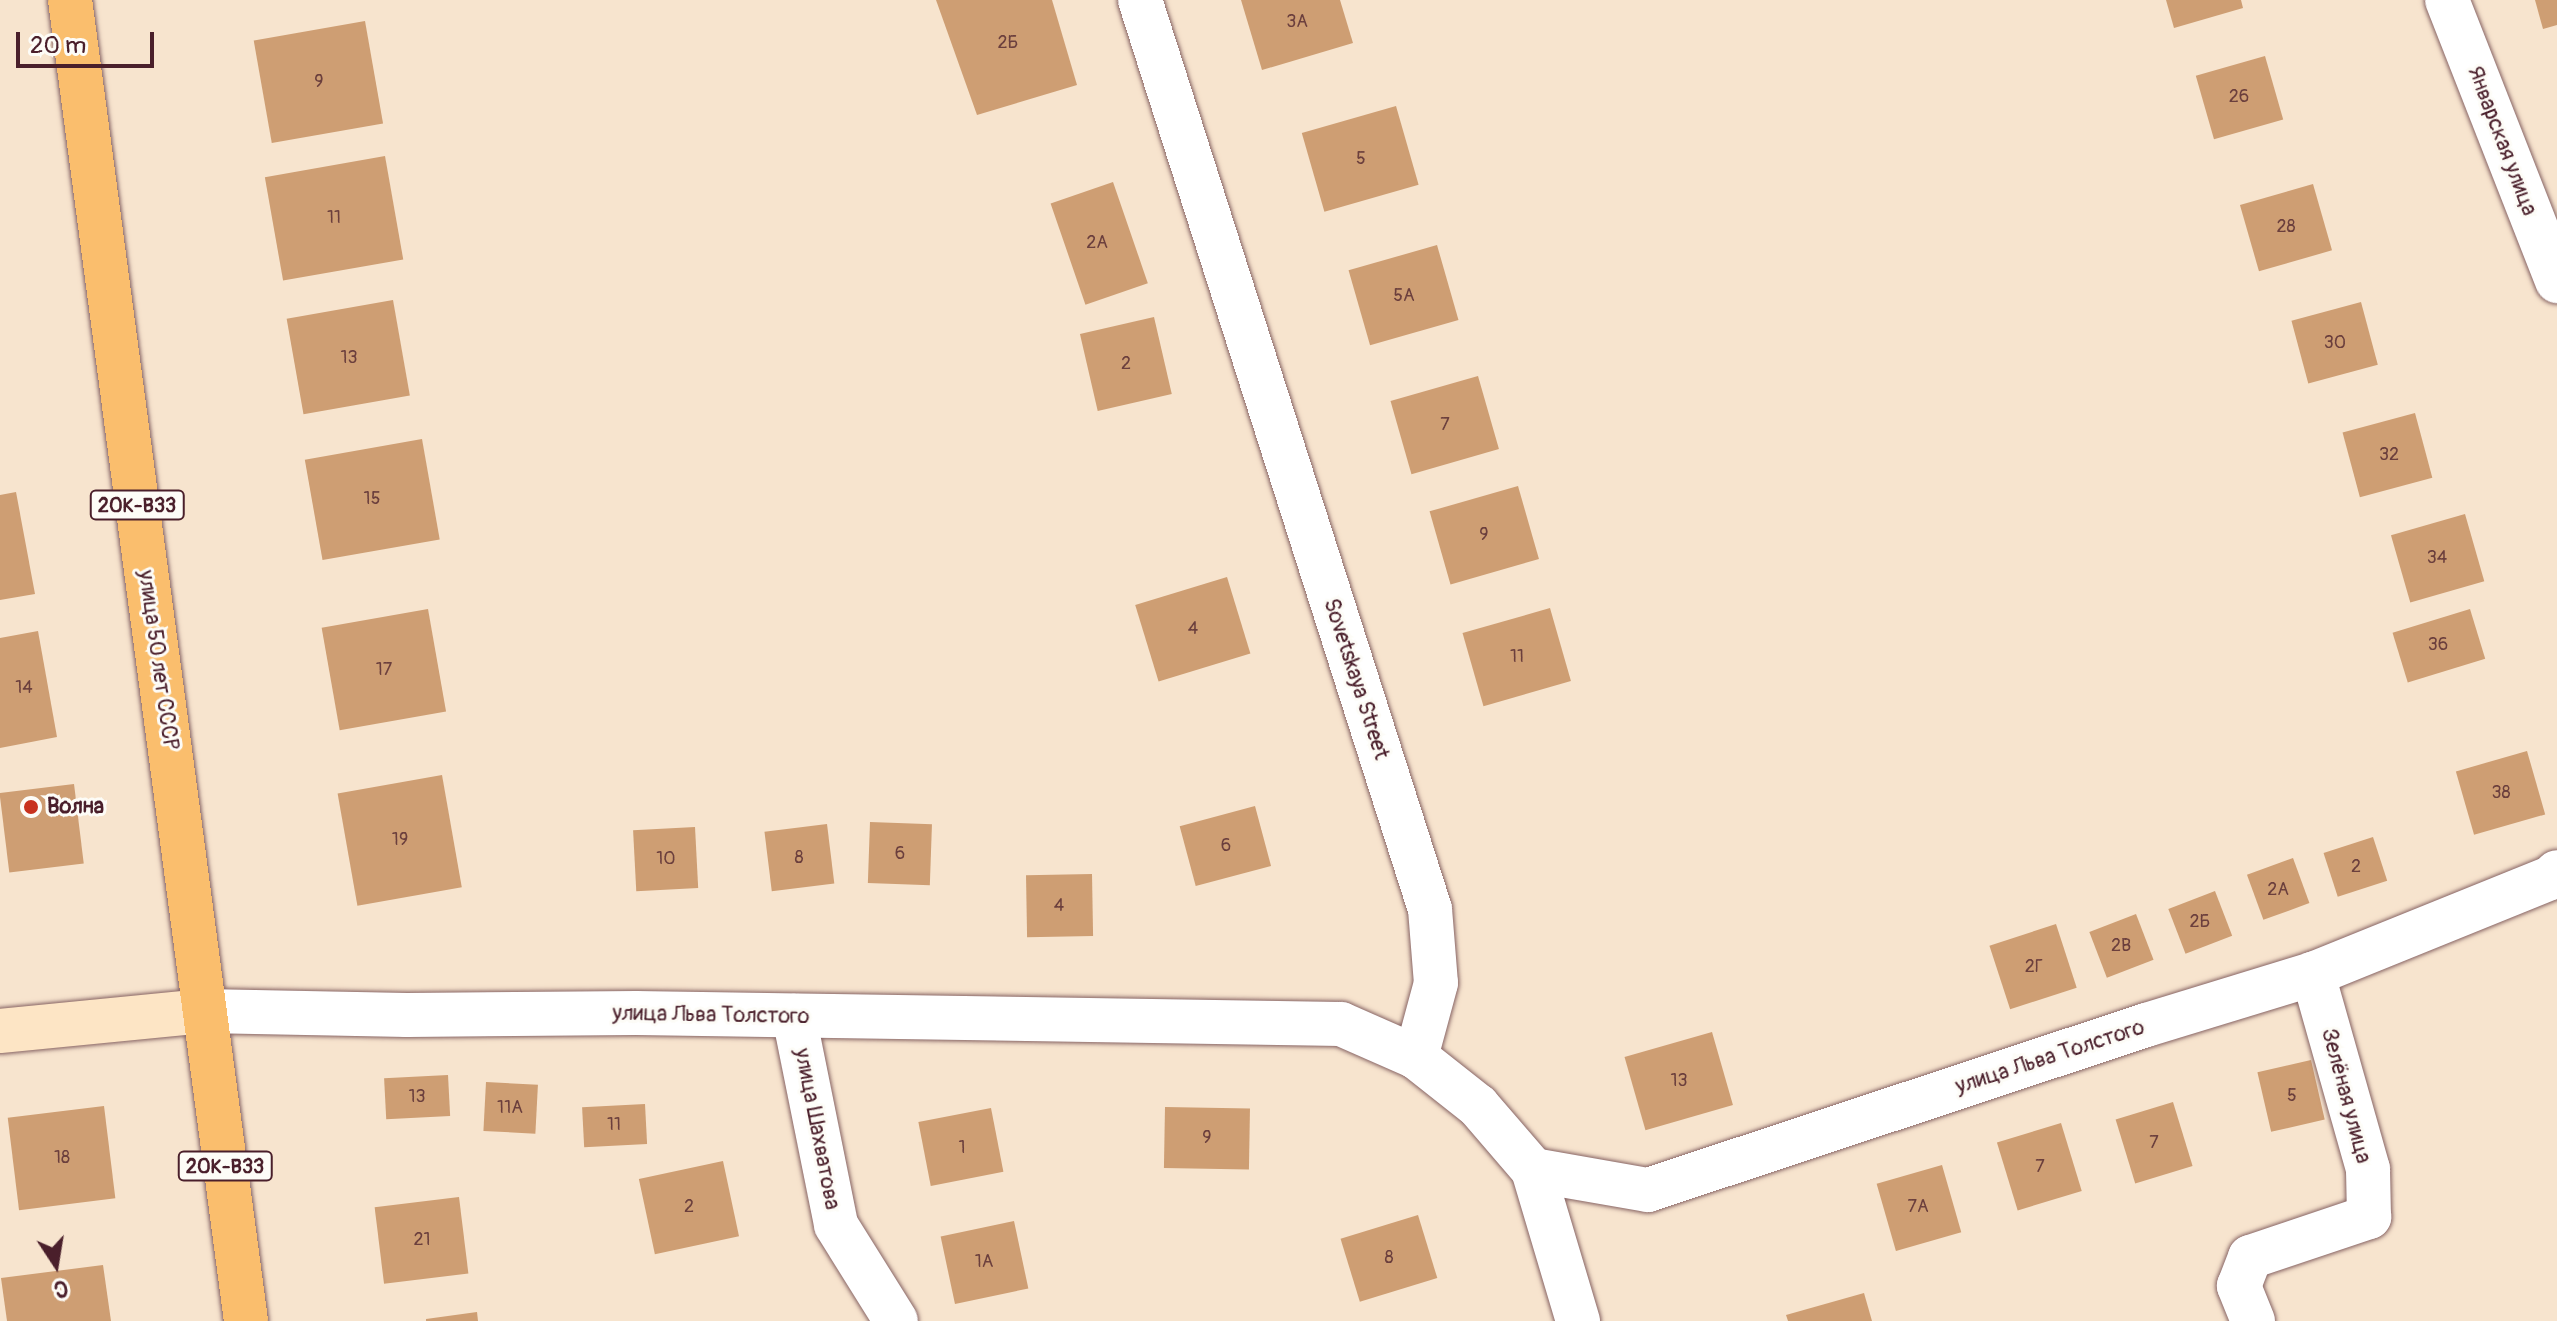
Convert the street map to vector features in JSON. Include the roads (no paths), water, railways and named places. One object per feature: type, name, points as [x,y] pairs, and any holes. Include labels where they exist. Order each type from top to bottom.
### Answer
[{"type":"main road","name":"улица 50 лет СССР","points":[[70,0],[246,1321]]},
{"type":"street","name":"Sovetskaya Street","points":[[1140,0],[1430,909],[1436,983],[1416,1057]]},
{"type":"street","name":"Январская улица","points":[[2447,0],[2557,281]]},
{"type":"street","name":"улица Льва Толстого","points":[[1533,1170],[1648,1190],[2146,1025],[2313,974],[2555,876]]},
{"type":"street","name":"Зелёная улица","points":[[2253,1321],[2239,1286],[2250,1257],[2369,1217],[2368,1169],[2313,974]]},
{"type":"street","name":"улица Льва Толстого","points":[[0,1031],[204,1011],[1341,1024],[1416,1057]]},
{"type":"street","name":"улица Шахватова","points":[[794,1016],[836,1225],[896,1321]]},
{"type":"street","points":[[1416,1057],[1478,1106],[1533,1170],[1578,1321]]},
{"type":"place","name":"Волна","points":[[31,807]]}]
